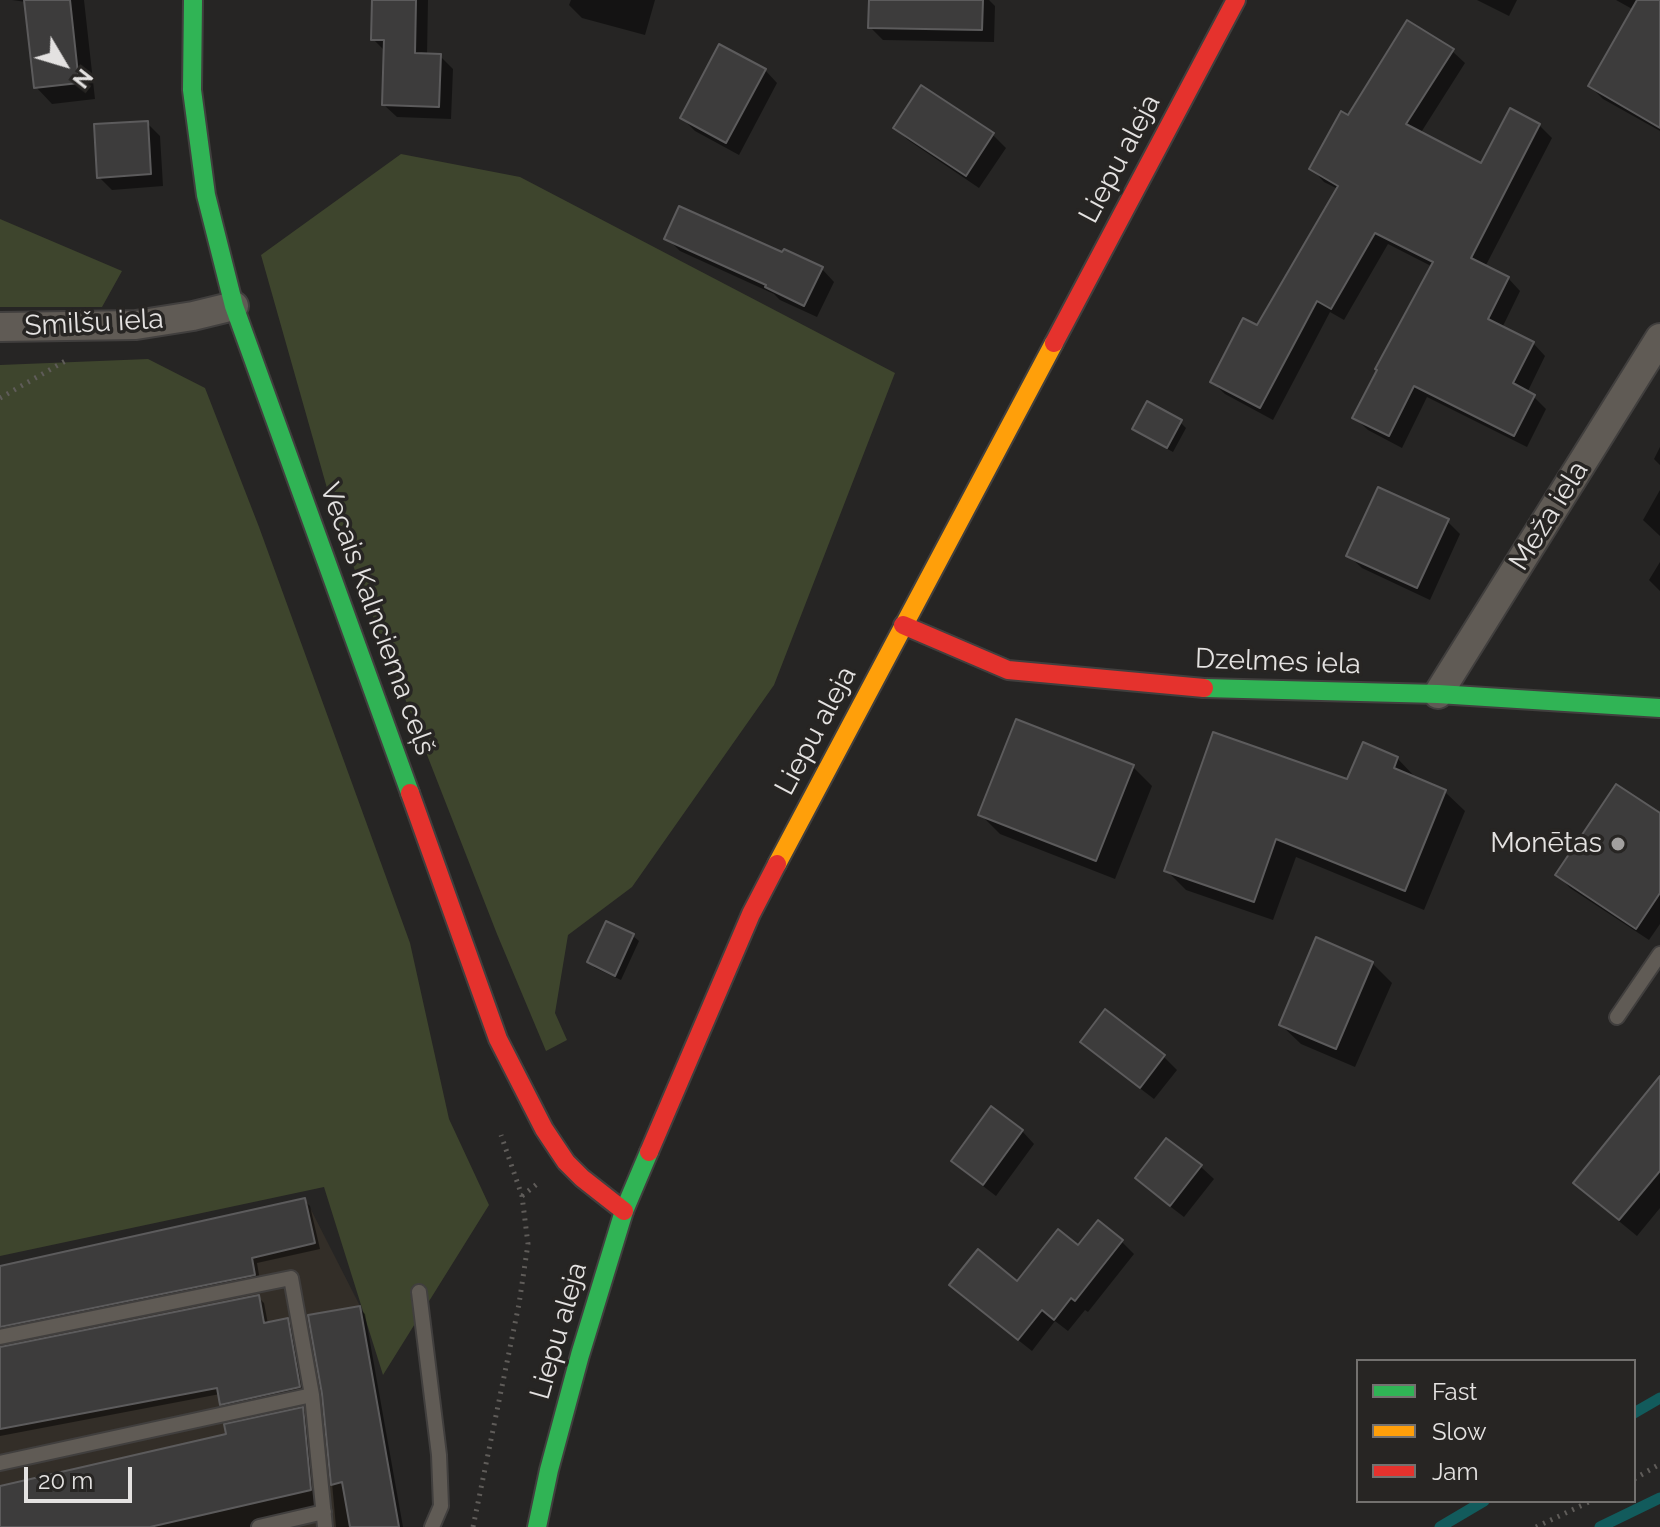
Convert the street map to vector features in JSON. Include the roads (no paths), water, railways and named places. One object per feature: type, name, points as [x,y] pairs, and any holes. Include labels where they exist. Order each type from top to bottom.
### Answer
[{"type":"street","name":"Vecais Kalnciema ceļš","points":[[193,0],[192,90],[206,195],[234,306],[498,1039],[544,1129],[566,1162],[624,1211]]},
{"type":"street","name":"Liepu aleja","points":[[537,1527],[576,1370],[624,1211],[751,914],[1236,0]]},
{"type":"street","name":"Smilšu iela","points":[[0,327],[136,325],[234,306]]},
{"type":"street","name":"Meža iela","points":[[1438,694],[1660,338]]},
{"type":"street","name":"Dzelmes iela","points":[[903,625],[1008,670],[1212,689],[1438,694],[1660,708]]},
{"type":"lane","points":[[1617,1017],[1660,954]]},
{"type":"lane","points":[[0,1337],[291,1278],[312,1395],[324,1520],[259,1527]]},
{"type":"lane","points":[[419,1292],[439,1455],[441,1506],[432,1527]]},
{"type":"lane","points":[[0,1463],[312,1395]]},
{"type":"waterway","points":[[1636,1412],[1660,1398]]},
{"type":"waterway","points":[[1600,1527],[1660,1498]]},
{"type":"waterway","points":[[1440,1527],[1481,1503]]},
{"type":"place","name":"Monētas","points":[[1618,844]]}]
